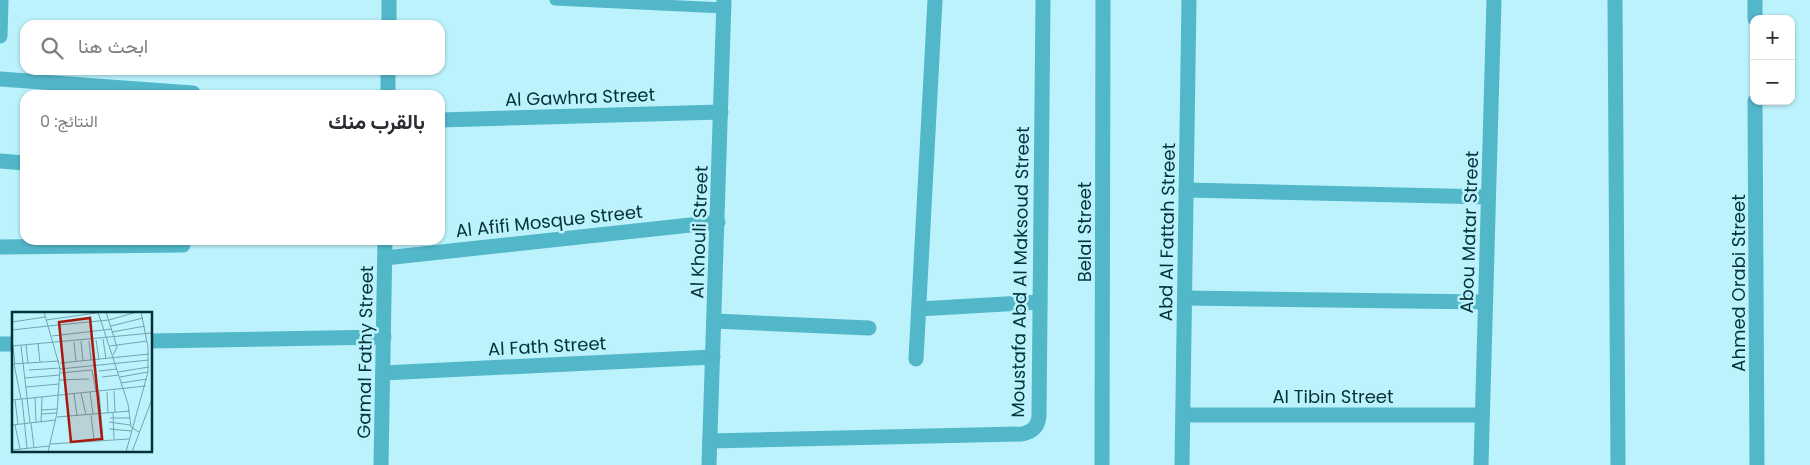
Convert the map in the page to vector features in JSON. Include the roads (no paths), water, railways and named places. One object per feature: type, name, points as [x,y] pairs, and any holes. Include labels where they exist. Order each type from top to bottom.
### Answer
[{"type":"street","points":[[0,36],[1,0]]},
{"type":"street","points":[[389,0],[389,20]]},
{"type":"street","points":[[916,359],[935,0]]},
{"type":"street","name":"Moustafa Abd Al Maksoud Street","points":[[710,441],[1027,433],[1036,427],[1039,416],[1043,0]]},
{"type":"street","name":"Belal Street","points":[[1102,465],[1103,0]]},
{"type":"street","name":"Abd Al Fattah Street","points":[[1182,465],[1189,0]]},
{"type":"street","name":"Abou Matar Street","points":[[1481,465],[1494,0]]},
{"type":"street","points":[[1615,0],[1618,465]]},
{"type":"street","points":[[1755,0],[1755,15]]},
{"type":"street","name":"Al Khouli Street","points":[[709,465],[724,4]]},
{"type":"street","points":[[388,75],[388,90]]},
{"type":"street","points":[[0,79],[152,90]]},
{"type":"street","name":"Ahmed Orabi Street","points":[[1756,105],[1757,465]]},
{"type":"street","name":"Al Gawhra Street","points":[[445,120],[721,112]]},
{"type":"street","points":[[0,161],[20,162]]},
{"type":"street","points":[[1186,190],[1488,197]]},
{"type":"street","name":"Al Afifi Mosque Street","points":[[385,258],[718,222]]},
{"type":"street","points":[[0,247],[183,245]]},
{"type":"street","name":"Gamal Fathy Street","points":[[381,465],[385,245]]},
{"type":"street","points":[[1184,298],[1486,302]]},
{"type":"street","points":[[919,309],[1040,302]]},
{"type":"street","points":[[714,321],[870,328]]},
{"type":"street","points":[[152,342],[384,337]]},
{"type":"street","name":"Al Fath Street","points":[[383,374],[713,357]]},
{"type":"street","name":"Al Tibin Street","points":[[1183,415],[1482,415]]},
{"type":"lane","points":[[556,0],[724,4]]}]
